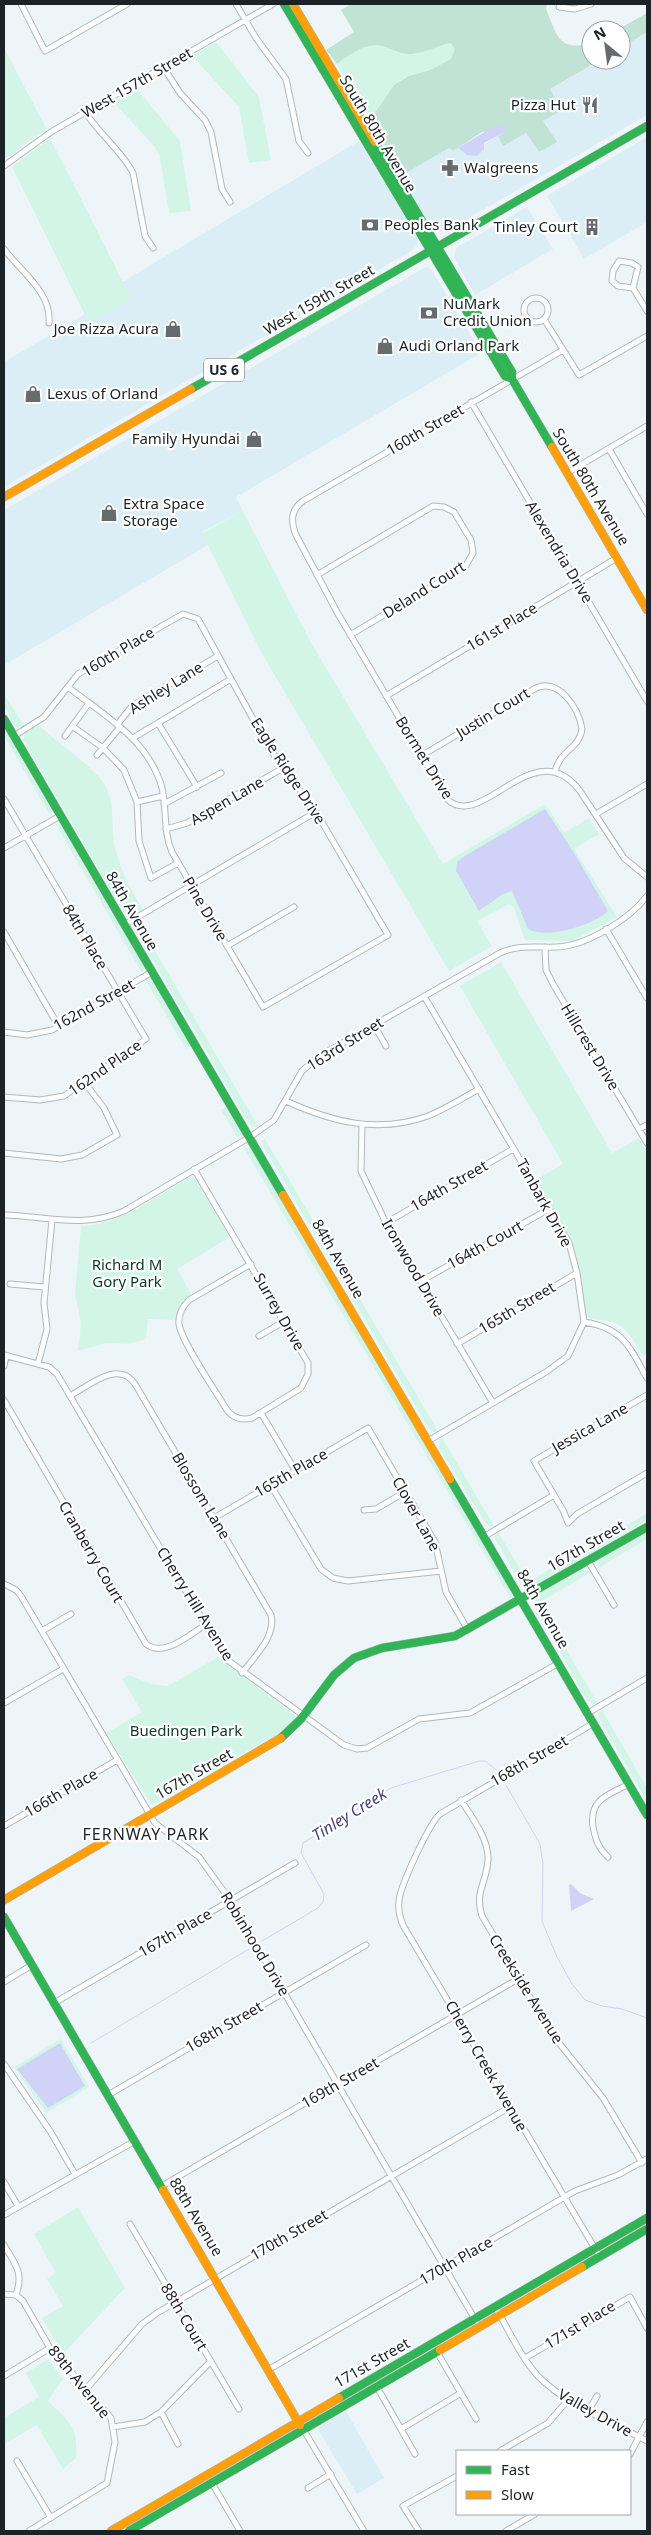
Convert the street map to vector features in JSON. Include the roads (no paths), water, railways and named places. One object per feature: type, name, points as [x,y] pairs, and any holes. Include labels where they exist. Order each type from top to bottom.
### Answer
[{"type":"street","points":[[22,4],[45,51],[127,4]]},
{"type":"street","points":[[236,4],[286,79],[299,141],[308,153]]},
{"type":"street","name":"West 157th Street","points":[[4,166],[51,132],[273,4]]},
{"type":"street","name":"South 80th Avenue","points":[[284,4],[505,376],[512,379]]},
{"type":"street","name":"South 80th Avenue","points":[[294,4],[512,372],[512,379],[647,610]]},
{"type":"street","points":[[559,7],[575,9],[591,4]]},
{"type":"street","points":[[164,68],[180,92],[206,120],[211,132],[222,189],[230,202]]},
{"type":"street","points":[[86,113],[95,128],[129,165],[133,173],[146,236],[153,248]]},
{"type":"street","name":"West 159th Street","points":[[4,497],[647,126]]},
{"type":"street","points":[[4,248],[35,285],[50,313],[49,324]]},
{"type":"street","points":[[634,288],[618,286],[612,281],[613,270],[619,261],[632,263],[638,267],[634,288],[647,311]]},
{"type":"street","points":[[535,298],[546,303],[548,312],[544,319],[537,322],[526,318],[523,311],[528,301],[535,298]]},
{"type":"street","points":[[544,319],[579,375],[647,336]]},
{"type":"street","name":"160th Street","points":[[293,515],[298,505],[303,501],[563,350]]},
{"type":"street","name":"Alexendria Drive","points":[[471,402],[647,701]]},
{"type":"street","points":[[567,473],[647,426]]},
{"type":"street","points":[[609,449],[647,514]]},
{"type":"street","name":"Deland Court","points":[[317,575],[433,506],[444,507],[454,512],[471,540],[473,553],[465,567],[350,635]]},
{"type":"street","name":"Bormet Drive","points":[[293,515],[292,521],[296,535],[317,575],[350,635],[447,799],[460,807],[475,804],[528,774],[555,772]]},
{"type":"street","name":"161st Place","points":[[386,696],[617,558]]},
{"type":"street","name":"Eagle Ridge Drive","points":[[183,614],[198,619],[269,748],[285,767],[316,812],[388,935],[263,1008]]},
{"type":"street","name":"160th Place","points":[[14,736],[44,717],[78,674],[183,614]]},
{"type":"street","name":"Ashley Lane","points":[[97,755],[132,706],[218,656]]},
{"type":"street","points":[[133,738],[231,679]]},
{"type":"street","name":"Justin Court","points":[[421,756],[536,688],[552,686],[566,695],[582,728],[577,744],[559,758],[555,772]]},
{"type":"street","name":"Pine Drive","points":[[68,687],[133,738],[152,763],[163,796],[169,846],[263,1008]]},
{"type":"street","points":[[65,736],[89,704]]},
{"type":"street","name":"84th Avenue","points":[[4,718],[647,1815]]},
{"type":"street","points":[[158,723],[197,787]]},
{"type":"street","points":[[72,726],[103,748],[124,770],[137,802],[139,842],[151,878],[178,863]]},
{"type":"street","name":"Aspen Lane","points":[[166,829],[184,825],[285,767]]},
{"type":"street","points":[[555,772],[574,783],[624,858],[647,876]]},
{"type":"street","points":[[164,804],[220,773]]},
{"type":"street","points":[[596,814],[647,784]]},
{"type":"street","points":[[137,802],[163,796]]},
{"type":"street","name":"84th Place","points":[[4,799],[146,1039]]},
{"type":"street","points":[[124,925],[316,812]]},
{"type":"street","points":[[4,848],[60,816]]},
{"type":"street","name":"163rd Street","points":[[4,1215],[52,1220],[87,1221],[113,1215],[250,1137],[274,1120],[302,1072],[310,1064],[374,1025],[505,950],[521,946],[545,947],[574,944],[606,929],[633,912],[647,896]]},
{"type":"street","points":[[227,946],[294,907]]},
{"type":"street","points":[[606,929],[647,998]]},
{"type":"street","points":[[4,932],[59,1027]]},
{"type":"street","name":"Hillcrest Drive","points":[[545,947],[546,970],[552,984],[647,1143]]},
{"type":"street","name":"162nd Street","points":[[4,1032],[36,1034],[59,1027],[152,972]]},
{"type":"street","name":"Tanbark Drive","points":[[424,996],[569,1243],[577,1273],[584,1322]]},
{"type":"street","points":[[374,1025],[386,1046]]},
{"type":"street","name":"162nd Place","points":[[4,1097],[48,1100],[64,1096],[146,1039]]},
{"type":"street","points":[[4,1153],[68,1158],[82,1155],[117,1135],[104,1108],[85,1083]]},
{"type":"street","points":[[286,1101],[319,1116],[342,1122],[362,1124],[396,1123],[428,1116],[479,1089]]},
{"type":"street","name":"Ironwood Drive","points":[[362,1124],[361,1171],[386,1223],[492,1403]]},
{"type":"street","points":[[640,1129],[647,1124]]},
{"type":"street","name":"164th Street","points":[[386,1223],[513,1149]]},
{"type":"street","name":"Surrey Drive","points":[[194,1169],[306,1358],[308,1374],[304,1384],[296,1392],[261,1413],[243,1419],[230,1414],[181,1332],[179,1318],[182,1308],[189,1300],[250,1264]]},
{"type":"street","name":"164th Court","points":[[421,1281],[549,1209]]},
{"type":"street","points":[[38,1364],[47,1329],[44,1287],[52,1220]]},
{"type":"street","name":"165th Street","points":[[457,1344],[577,1273]]},
{"type":"street","points":[[10,1284],[44,1287]]},
{"type":"street","points":[[259,1336],[285,1321]]},
{"type":"street","points":[[428,1441],[546,1372],[568,1356],[584,1322],[601,1324],[618,1334],[630,1348],[647,1378]]},
{"type":"street","points":[[4,1366],[5,1356]]},
{"type":"street","name":"Cherry Hill Avenue","points":[[5,1356],[49,1367],[57,1374],[226,1660],[344,1745],[353,1748],[367,1748],[419,1719],[470,1713],[559,1663]]},
{"type":"street","name":"Blossom Lane","points":[[70,1396],[110,1374],[118,1373],[130,1378],[214,1518],[272,1620],[269,1636],[242,1673]]},
{"type":"street","name":"Jessica Lane","points":[[554,1495],[534,1460],[647,1395]]},
{"type":"street","name":"Cranberry Court","points":[[4,1400],[146,1644],[156,1649],[164,1649],[205,1626]]},
{"type":"street","points":[[261,1413],[295,1470]]},
{"type":"street","name":"165th Place","points":[[214,1518],[368,1428]]},
{"type":"street","name":"Clover Lane","points":[[368,1428],[438,1548],[446,1592],[468,1630]]},
{"type":"street","points":[[485,1536],[554,1495],[568,1523],[577,1514],[647,1473]]},
{"type":"street","points":[[270,1484],[321,1569],[333,1578],[348,1581],[441,1571]]},
{"type":"street","points":[[364,1510],[376,1509],[405,1492]]},
{"type":"street","name":"167th Street","points":[[4,1900],[286,1736],[304,1717],[336,1673],[358,1656],[379,1648],[442,1641],[468,1630],[647,1527]]},
{"type":"street","points":[[588,1561],[614,1605]]},
{"type":"street","name":"Robinhood Drive","points":[[4,1584],[19,1593],[150,1815],[162,1830],[199,1857],[230,1900],[480,2327]]},
{"type":"street","points":[[42,1631],[71,1614]]},
{"type":"street","points":[[4,1702],[63,1669]]},
{"type":"street","points":[[588,1713],[647,1678]]},
{"type":"street","name":"168th Street","points":[[411,1869],[433,1821],[444,1810],[594,1723]]},
{"type":"street","name":"166th Place","points":[[4,1826],[117,1760]]},
{"type":"street","points":[[608,1857],[596,1844],[592,1817],[594,1808],[602,1799],[629,1784]]},
{"type":"street","name":"Creekside Avenue","points":[[461,1800],[484,1840],[488,1852],[488,1865],[478,1898],[480,1911],[550,2033],[603,2098],[642,2162]]},
{"type":"street","name":"167th Place","points":[[54,2003],[295,1863]]},
{"type":"street","name":"Cherry Creek Avenue","points":[[411,1869],[400,1894],[401,1920],[563,2198],[600,2257]]},
{"type":"street","name":"88th Avenue","points":[[4,1917],[364,2531]]},
{"type":"street","name":"168th Street","points":[[108,2094],[366,1945]]},
{"type":"street","points":[[4,1982],[32,1965]]},
{"type":"street","name":"169th Street","points":[[162,2186],[518,1979]]},
{"type":"street","points":[[4,2064],[50,2131],[76,2174]]},
{"type":"street","name":"170th Street","points":[[87,2388],[142,2324],[216,2278],[510,2107]]},
{"type":"street","points":[[4,2215],[135,2141]]},
{"type":"street","name":"170th Place","points":[[268,2370],[446,2268],[563,2198],[647,2159]]},
{"type":"street","points":[[4,2182],[18,2206]]},
{"type":"street","name":"171st Street","points":[[111,2531],[647,2218]]},
{"type":"street","name":"88th Court","points":[[130,2224],[239,2410]]},
{"type":"street","name":"171st Street","points":[[133,2530],[647,2229]]},
{"type":"street","points":[[4,2245],[19,2273],[20,2282],[16,2294],[4,2294]]},
{"type":"street","name":"89th Avenue","points":[[16,2294],[23,2301],[50,2348],[70,2374],[87,2388],[111,2418],[116,2442],[108,2483],[51,2518]]},
{"type":"street","name":"171st Place","points":[[525,2358],[630,2297],[647,2328]]},
{"type":"street","name":"Valley Drive","points":[[495,2307],[525,2358],[538,2375],[568,2400],[647,2441]]},
{"type":"street","points":[[4,2376],[50,2348]]},
{"type":"street","points":[[437,2352],[476,2419]]},
{"type":"street","points":[[113,2426],[145,2422],[161,2412],[211,2360]]},
{"type":"street","points":[[377,2387],[415,2454]]},
{"type":"street","points":[[401,2429],[461,2393]]},
{"type":"street","points":[[589,2410],[597,2396]]},
{"type":"street","points":[[502,2450],[548,2423],[568,2400]]},
{"type":"street","points":[[161,2412],[178,2444]]},
{"type":"street","points":[[631,2452],[647,2422]]},
{"type":"street","points":[[17,2461],[51,2518],[29,2531]]},
{"type":"street","points":[[308,2488],[330,2474]]},
{"type":"street","points":[[418,2531],[403,2506],[456,2477]]},
{"type":"street","points":[[212,2483],[240,2531]]},
{"type":"street","points":[[506,2531],[534,2515]]},
{"type":"street","points":[[130,2520],[133,2530]]},
{"type":"water","points":[[498,124],[505,129],[505,132],[484,143],[484,149],[477,156],[467,155],[458,148]]},
{"type":"water","points":[[545,809],[573,851],[608,911],[581,926],[546,933],[528,929],[512,891],[503,894],[479,911],[456,871],[457,862],[463,857]]},
{"type":"water","points":[[571,1884],[580,1893],[594,1899],[571,1911],[569,1885]]},
{"type":"water","points":[[60,2043],[85,2086],[48,2108],[17,2069]]},
{"type":"waterway","name":"Tinley Creek","points":[[262,1941],[318,1908],[323,1902],[324,1894],[301,1853],[303,1843],[391,1788],[479,1761],[485,1761],[496,1770]]},
{"type":"waterway","name":"Tinley Creek","points":[[506,1785],[540,1844],[543,1864],[542,1921],[557,1957],[572,1984],[585,2000],[602,2006],[622,2009],[647,2018]]},
{"type":"waterway","name":"Tinley Creek","points":[[91,2043],[249,1949]]},
{"type":"place","name":"Pizza Hut","points":[[590,105]]},
{"type":"place","name":"Walgreens","points":[[450,168]]},
{"type":"place","name":"Peoples Bank","points":[[370,225]]},
{"type":"place","name":"Tinley Court","points":[[592,227]]},
{"type":"place","name":"NuMark Credit Union","points":[[429,313]]},
{"type":"place","name":"Joe Rizza Acura","points":[[173,329]]},
{"type":"place","name":"Audi Orland Park","points":[[385,346]]},
{"type":"place","name":"Lexus of Orland","points":[[33,394]]},
{"type":"place","name":"Family Hyundai","points":[[254,439]]},
{"type":"place","name":"Extra Space Storage","points":[[109,513]]},
{"type":"district","name":"FERNWAY PARK","points":[[146,1834]]},
{"type":"park label","name":"Richard M Gory Park","points":[[127,1274]]},
{"type":"park label","name":"Buedingen Park","points":[[186,1731]]}]
